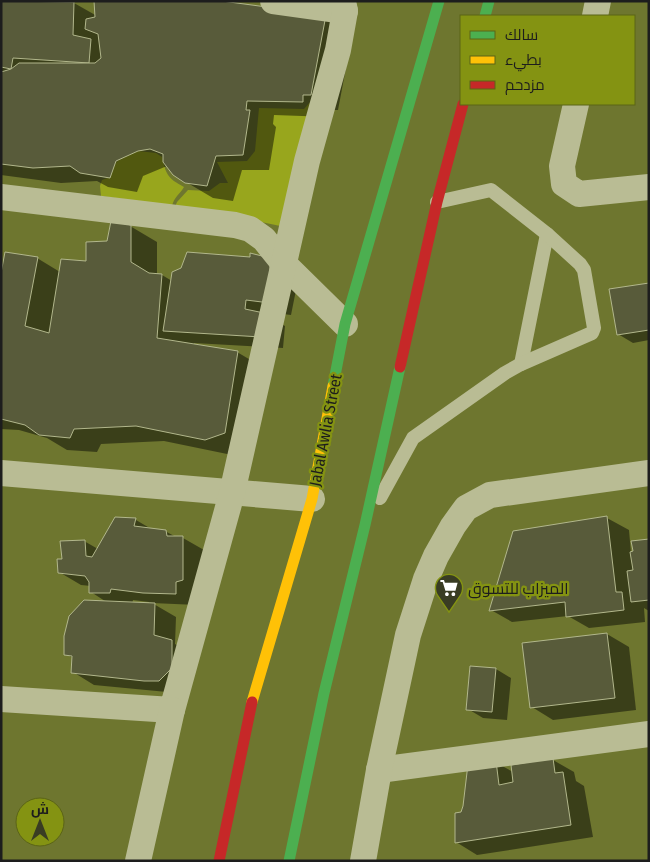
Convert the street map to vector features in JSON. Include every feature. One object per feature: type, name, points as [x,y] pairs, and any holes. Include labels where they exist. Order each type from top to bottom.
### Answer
[{"type":"main road","name":"Jabal Awlia Street","points":[[219,861],[251,707],[312,499],[345,324],[439,1]]},
{"type":"main road","points":[[486,15],[489,1]]},
{"type":"main road","points":[[289,861],[324,693],[437,202],[462,105]]},
{"type":"street","points":[[138,861],[172,710],[232,493],[308,160],[338,50],[344,6],[273,1]]},
{"type":"street","points":[[595,15],[598,1]]},
{"type":"street","points":[[576,105],[562,166],[564,184],[580,194],[649,187]]},
{"type":"street","points":[[1,197],[235,225],[250,229],[264,239],[284,264],[345,324]]},
{"type":"street","points":[[1,473],[312,499]]},
{"type":"street","points":[[364,861],[379,770],[408,635],[426,579],[440,548],[466,508],[490,495],[649,473]]},
{"type":"street","points":[[1,699],[172,710]]},
{"type":"street","points":[[379,770],[649,734]]},
{"type":"lane","points":[[364,525],[413,438],[520,364],[592,333],[594,328],[584,270],[580,264],[547,234],[491,190],[437,202]]},
{"type":"lane","points":[[520,364],[547,234]]},
{"type":"green space","points":[[311,101],[285,227],[251,220],[173,212],[177,202],[188,190],[209,191],[220,183],[228,183],[217,162],[247,161],[255,151],[259,108],[304,109]]},
{"type":"green space","points":[[138,151],[156,153],[162,157],[168,175],[184,187],[172,206],[101,196],[100,186],[102,180],[110,177],[114,166],[123,157]]},
{"type":"building","points":[[1,1],[74,2],[73,35],[91,39],[89,63],[13,58],[11,69],[1,67]]},
{"type":"building","points":[[94,1],[222,1],[326,15],[311,95],[303,95],[303,102],[247,101],[246,110],[250,110],[243,155],[216,156],[207,186],[185,183],[173,175],[163,162],[163,154],[150,149],[138,151],[116,161],[110,178],[80,173],[70,166],[33,168],[1,164],[1,72],[11,69],[19,63],[95,63],[101,58],[98,34],[85,29],[86,19],[95,17]]},
{"type":"building","points":[[111,221],[131,225],[131,262],[149,273],[162,274],[157,338],[238,351],[225,433],[205,440],[136,426],[74,429],[70,438],[39,435],[25,425],[1,419],[1,273],[5,252],[38,257],[25,326],[49,333],[61,259],[86,261],[86,242],[107,241]]},
{"type":"building","points":[[187,252],[250,257],[250,253],[270,258],[270,303],[246,300],[245,309],[264,313],[261,337],[163,331],[172,272],[181,268]]},
{"type":"building","points":[[649,283],[649,330],[617,335],[609,289]]},
{"type":"building","points":[[607,516],[616,592],[622,592],[624,610],[566,617],[565,602],[489,611],[513,531]]},
{"type":"building","points":[[115,517],[136,518],[134,526],[166,530],[167,536],[183,536],[183,580],[176,582],[176,594],[143,593],[111,589],[110,593],[89,593],[89,582],[85,576],[58,573],[57,559],[62,559],[60,541],[85,540],[86,556],[92,557]]},
{"type":"building","points":[[649,539],[649,600],[631,602],[627,571],[633,570],[630,552],[633,551],[631,541]]},
{"type":"building","points":[[84,600],[155,603],[154,635],[172,640],[172,668],[159,681],[71,673],[72,656],[64,655],[64,636],[69,616]]},
{"type":"building","points":[[607,633],[615,698],[530,708],[522,643]]},
{"type":"building","points":[[470,666],[496,668],[492,712],[466,710]]},
{"type":"building","points":[[553,758],[555,773],[563,772],[571,825],[455,843],[455,813],[461,812],[463,806],[468,764],[496,761],[499,785],[513,782],[511,765]]},
{"type":"traffic: fast","points":[[333,386],[345,324],[439,1]]},
{"type":"traffic: fast","points":[[485,15],[489,1]]},
{"type":"traffic: fast","points":[[289,861],[324,693],[365,525],[400,367]]},
{"type":"traffic: slow","points":[[252,702],[312,499],[333,386]]},
{"type":"traffic: jam","points":[[400,367],[437,202],[463,105]]},
{"type":"traffic: jam","points":[[219,861],[252,702]]},
{"type":"place","name":"الميزاب للتسوق","points":[[449,612]]}]
